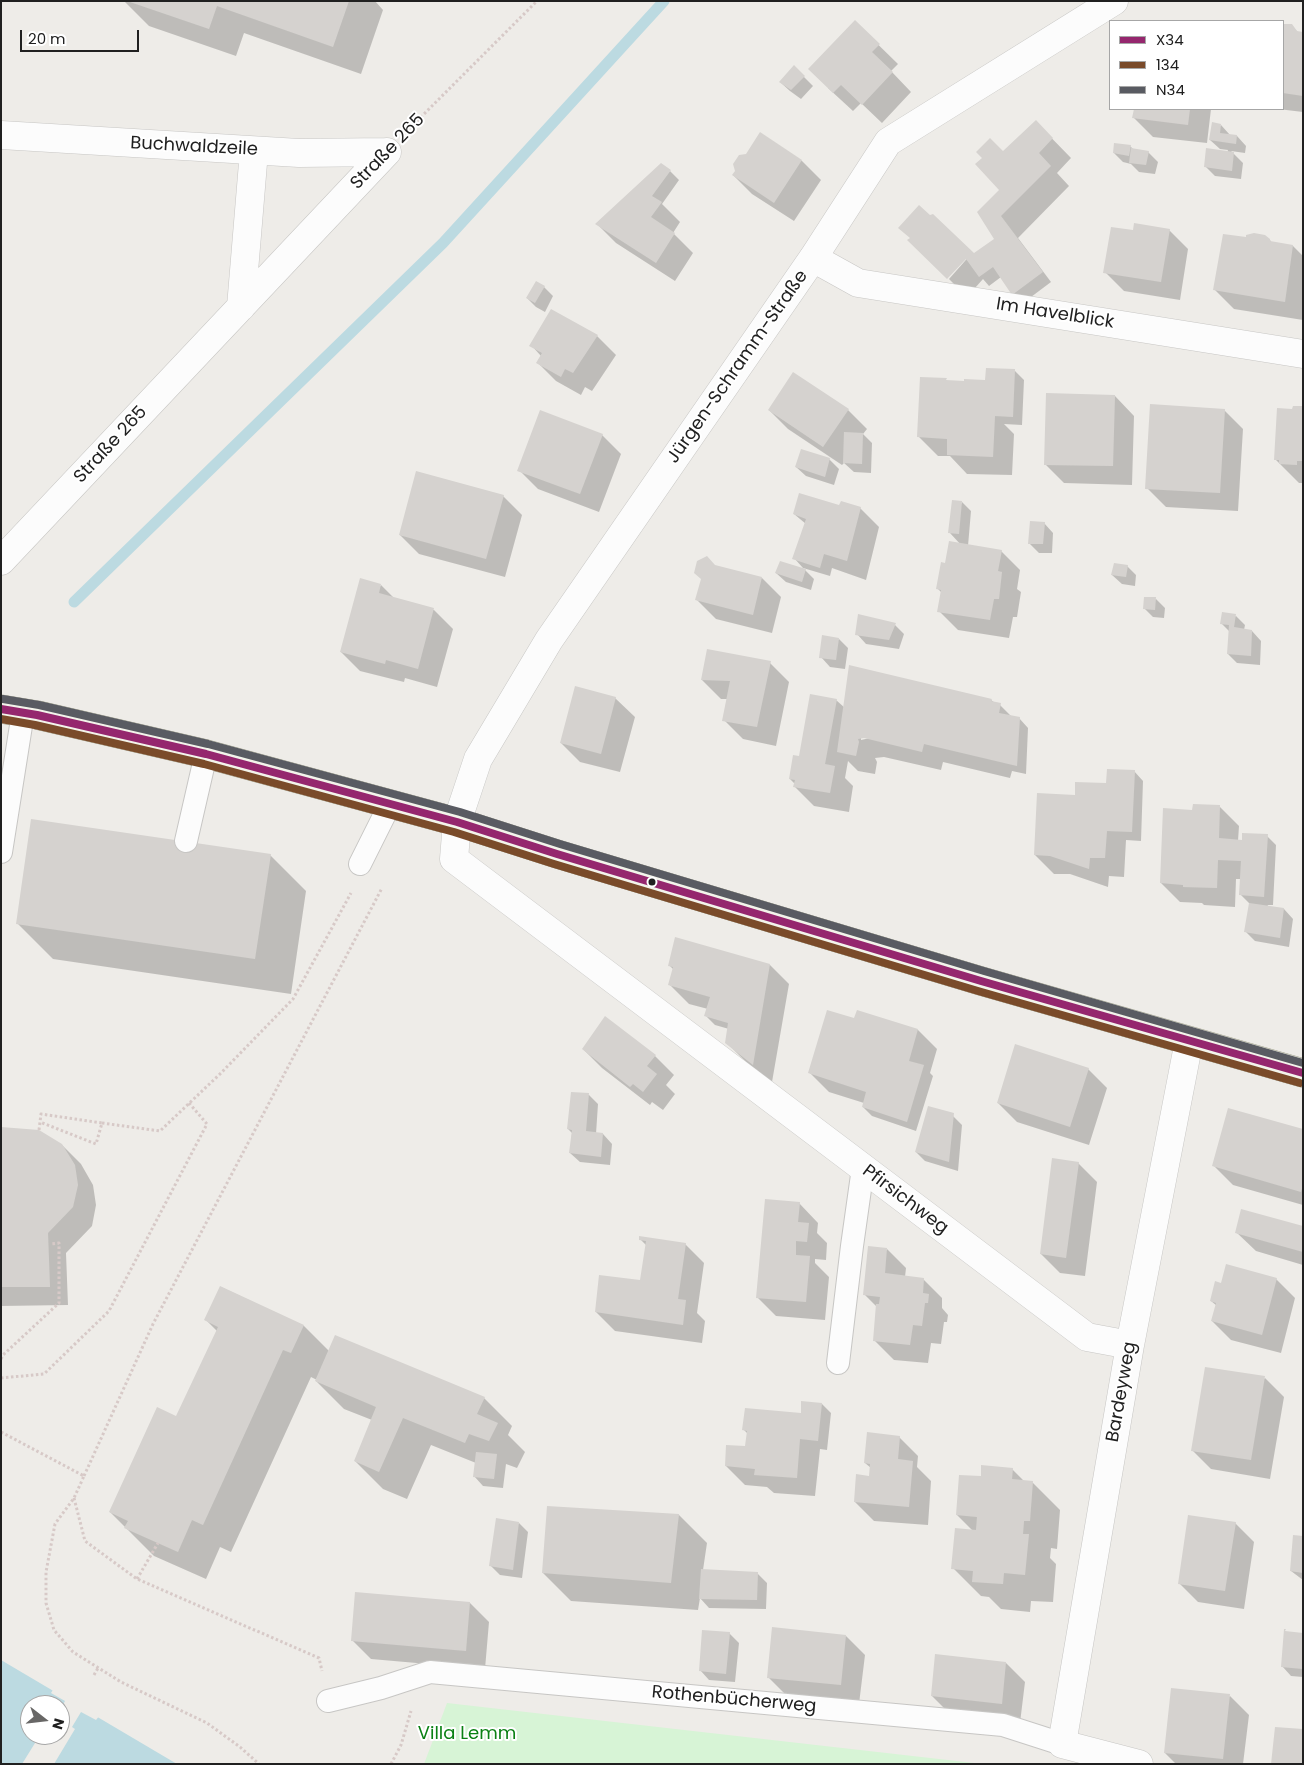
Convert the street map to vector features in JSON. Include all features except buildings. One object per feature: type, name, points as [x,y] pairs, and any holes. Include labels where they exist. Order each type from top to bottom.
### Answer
[{"type":"main road","points":[[12,711],[206,754],[457,822],[576,860],[1303,1073]]},
{"type":"street","name":"Jürgen-Schramm-Straße","points":[[457,822],[478,760],[549,640],[813,258],[888,142],[1114,1]]},
{"type":"street","name":"Buchwaldzeile","points":[[1,135],[299,153],[387,152]]},
{"type":"street","points":[[241,307],[254,151]]},
{"type":"street","name":"Straße 265","points":[[1,561],[387,152]]},
{"type":"street","name":"Im Havelblick","points":[[813,258],[858,283],[1303,354]]},
{"type":"street","name":"Pfirsichweg","points":[[457,822],[454,859],[1087,1337],[1130,1345]]},
{"type":"street","name":"Bardeyweg","points":[[1062,1744],[1130,1345],[1189,1041]]},
{"type":"street","name":"Rothenbücherweg","points":[[1062,1744],[1139,1764]]},
{"type":"lane","points":[[1,852],[12,711]]},
{"type":"lane","points":[[186,841],[206,754]]},
{"type":"lane","points":[[360,864],[390,804]]},
{"type":"lane","points":[[838,1363],[852,1246],[864,1168]]},
{"type":"lane","name":"Rothenbücherweg","points":[[328,1701],[381,1688],[430,1672],[1003,1725],[1062,1744]]},
{"type":"path","name":"Straße 265","points":[[387,152],[537,1]]},
{"type":"path","points":[[259,1764],[240,1747],[207,1723],[167,1702],[121,1682],[74,1652],[54,1630],[46,1604],[46,1572],[56,1524],[74,1498],[153,1324],[383,886]]},
{"type":"path","points":[[39,1130],[41,1114],[160,1131],[221,1073],[293,999],[352,892]]},
{"type":"path","points":[[1,1378],[44,1374],[109,1311],[207,1124],[189,1102]]},
{"type":"path","points":[[40,1122],[96,1144],[102,1124]]},
{"type":"path","points":[[1,1359],[59,1302],[59,1244],[51,1244]]},
{"type":"path","points":[[1,1432],[84,1476]]},
{"type":"path","points":[[74,1498],[85,1541],[137,1579],[319,1658],[328,1701]]},
{"type":"path","points":[[137,1579],[158,1544]]},
{"type":"path","points":[[94,1675],[98,1668]]},
{"type":"path","points":[[391,1764],[401,1745],[411,1712],[417,1676]]},
{"type":"green space","name":"Villa Lemm","points":[[447,1703],[983,1764],[424,1764]]},
{"type":"water","points":[[1,1660],[60,1695],[20,1695],[20,1745],[70,1745],[70,1701],[177,1764],[1,1764]]},
{"type":"pier","points":[[54,1688],[66,1695],[54,1695],[51,1693]]},
{"type":"pier","points":[[70,1697],[100,1715],[96,1720],[81,1712],[72,1727],[75,1729],[70,1737]]},
{"type":"pier","points":[[34,1745],[65,1745],[54,1764],[22,1764]]},
{"type":"waterway","points":[[74,602],[443,243],[664,1]]},
{"type":"transit line","name":"N34","points":[[3,699],[39,705],[208,744],[460,812],[560,844],[984,971],[1303,1063]]},
{"type":"transit line","name":"X34","points":[[1,709],[37,715],[206,754],[457,822],[557,854],[981,981],[1303,1073]]},
{"type":"transit line","name":"134","points":[[1,719],[35,725],[204,764],[454,832],[554,864],[978,991],[1300,1083]]}]
